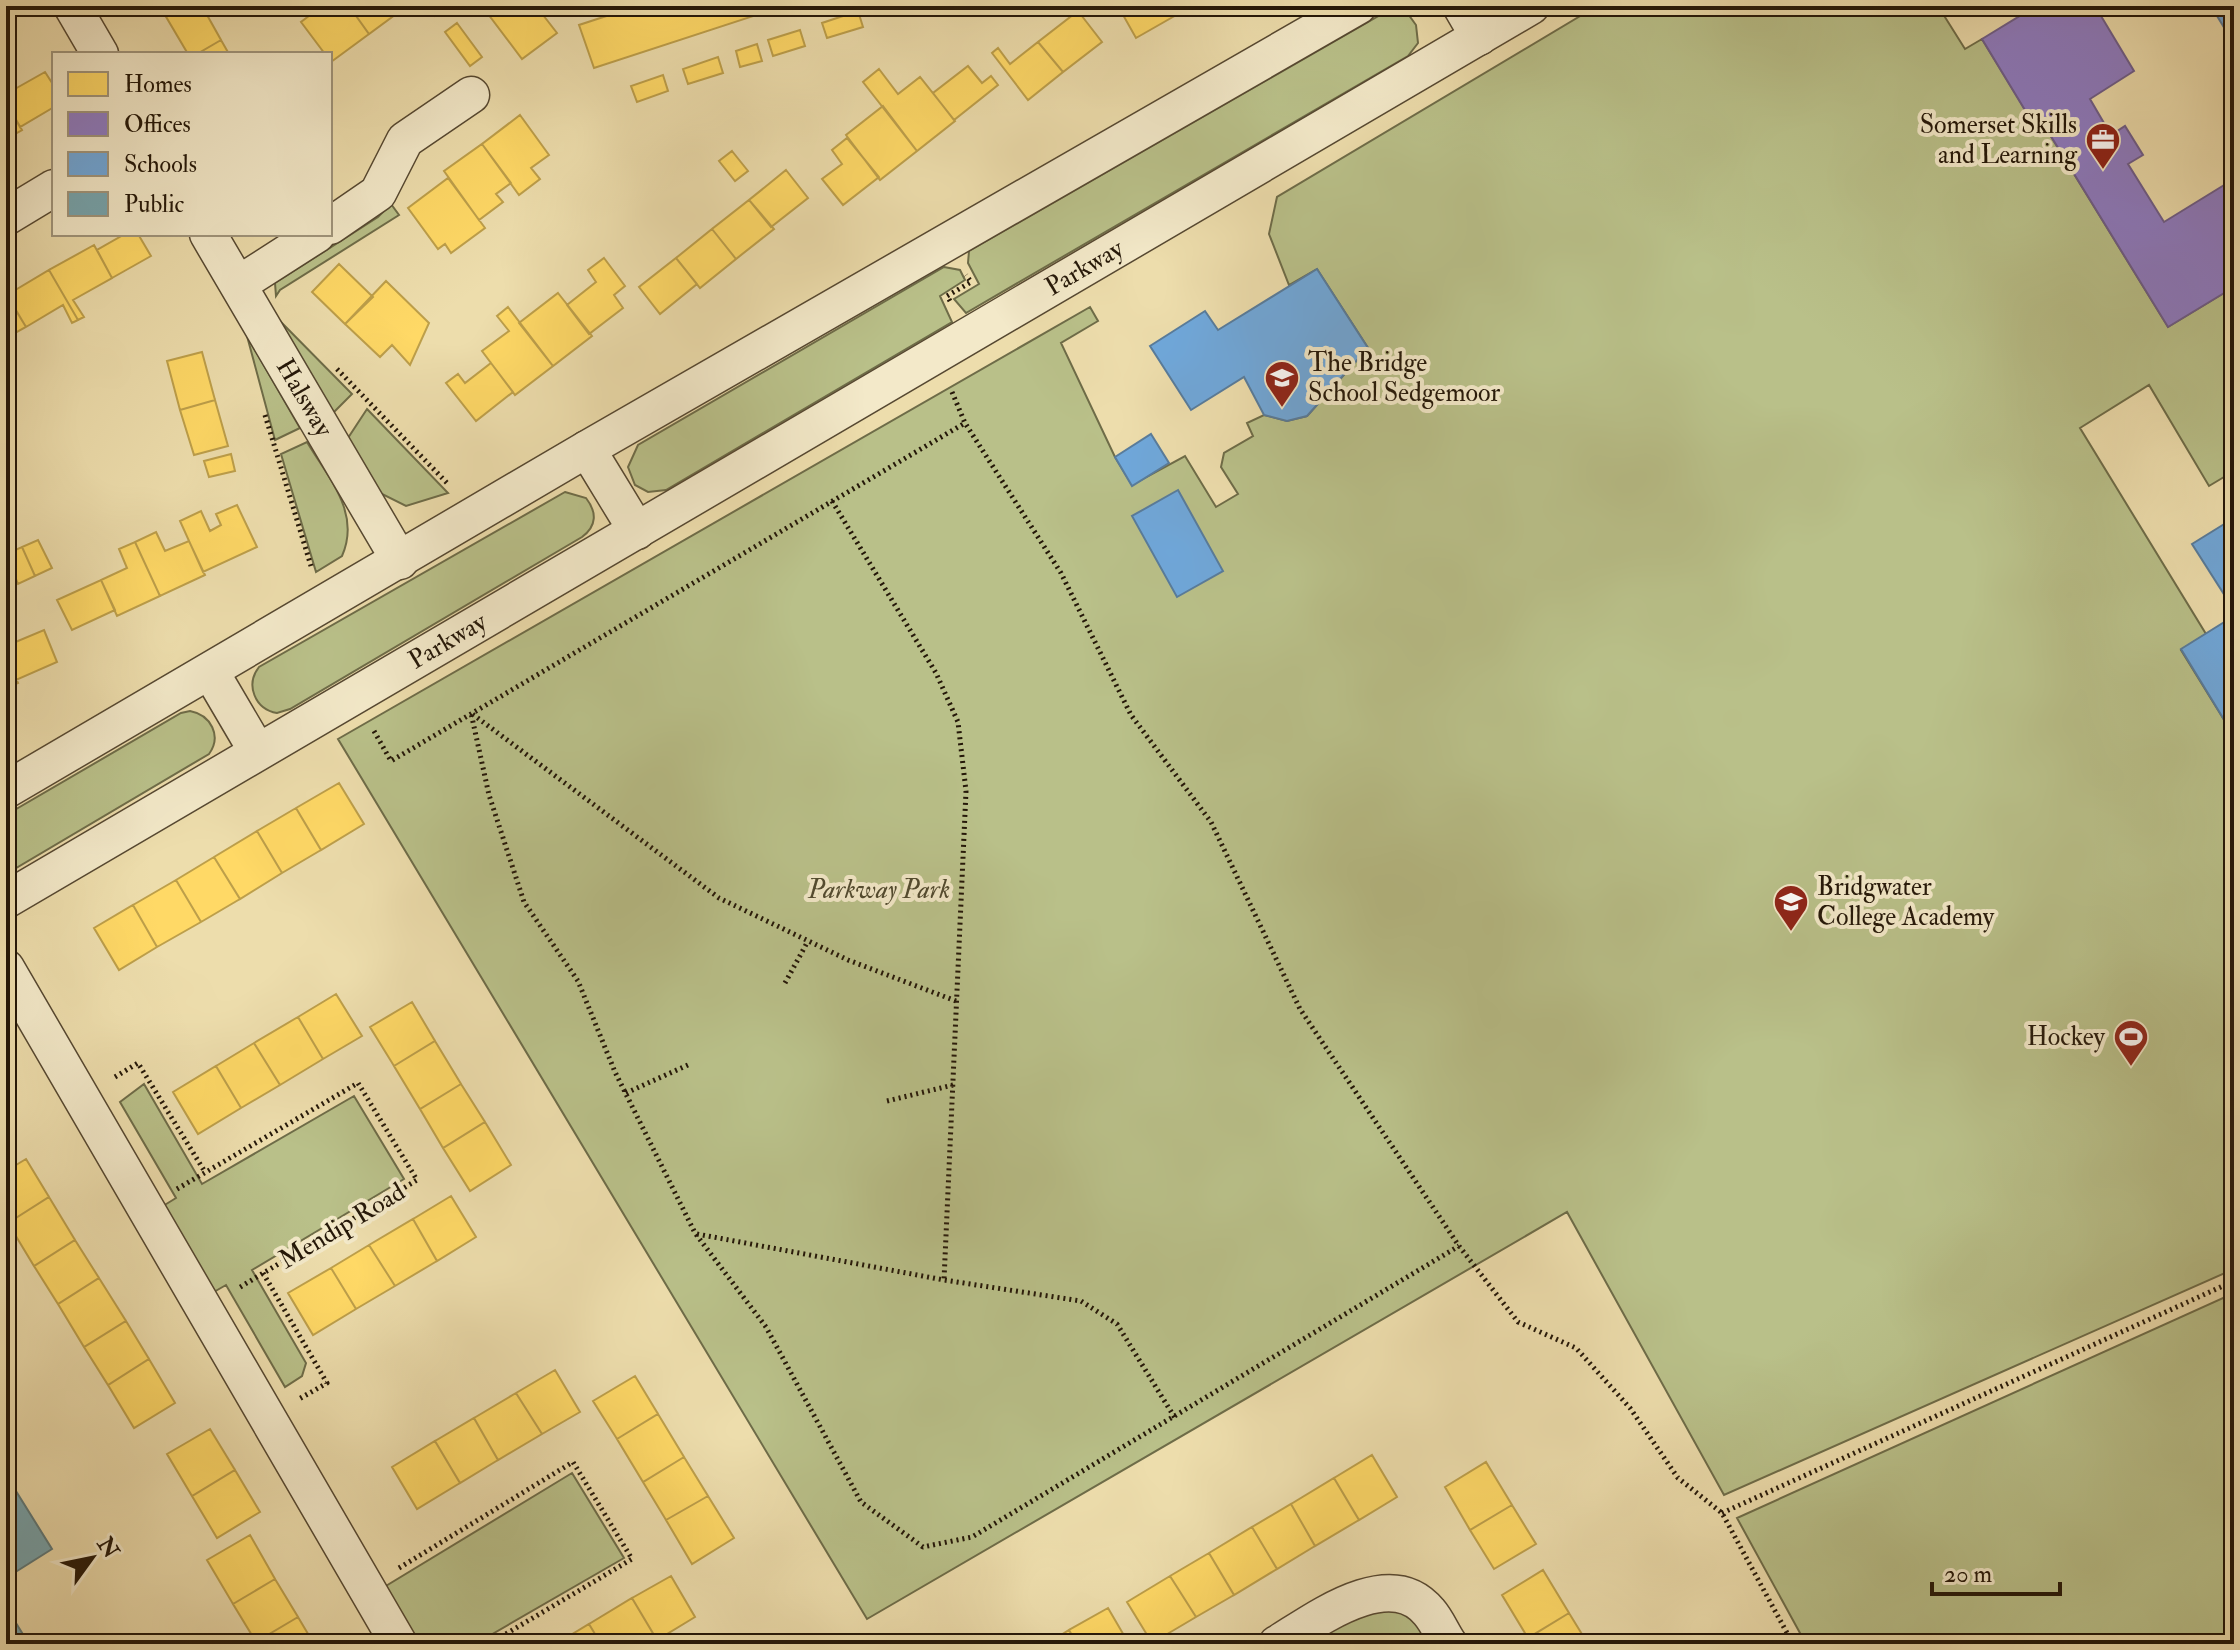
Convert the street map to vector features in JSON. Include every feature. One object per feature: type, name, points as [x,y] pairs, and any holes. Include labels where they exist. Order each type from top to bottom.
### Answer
[{"type":"street","points":[[72,6],[99,52]]},
{"type":"street","points":[[6,790],[587,449],[1358,6]]},
{"type":"street","points":[[1461,6],[1479,37]]},
{"type":"street","name":"Parkway","points":[[6,900],[1531,6]]},
{"type":"street","points":[[332,225],[378,193],[405,140],[471,95]]},
{"type":"street","points":[[6,217],[52,189]]},
{"type":"street","name":"Halsway","points":[[209,236],[400,561]]},
{"type":"street","points":[[239,284],[314,236]]},
{"type":"street","points":[[587,449],[637,531]]},
{"type":"street","points":[[210,671],[257,751]]},
{"type":"street","points":[[6,968],[399,1644]]},
{"type":"street","points":[[1277,1644],[1355,1598],[1397,1594],[1428,1609],[1449,1644]]},
{"type":"path","points":[[937,356],[965,423],[1061,573],[1131,715],[1211,822],[1300,1009],[1459,1246],[1518,1322],[1576,1348],[1630,1408],[1678,1478],[1722,1513],[1793,1644]]},
{"type":"path","points":[[336,368],[478,514]]},
{"type":"path","points":[[261,400],[323,606]]},
{"type":"path","points":[[354,695],[391,761],[965,423]]},
{"type":"path","points":[[832,501],[936,673],[958,722],[966,791],[944,1280]]},
{"type":"path","points":[[471,713],[489,795],[524,902],[578,981],[626,1093],[695,1233],[766,1327],[861,1502],[923,1547],[972,1537],[1459,1246]]},
{"type":"path","points":[[471,713],[719,898],[808,941],[956,1001]]},
{"type":"path","points":[[785,983],[808,941]]},
{"type":"path","points":[[82,1098],[138,1063],[205,1172]]},
{"type":"path","points":[[626,1093],[690,1064]]},
{"type":"path","name":"Mendip Road","points":[[145,1208],[358,1083],[417,1180],[205,1308]]},
{"type":"path","points":[[887,1101],[953,1085]]},
{"type":"path","points":[[695,1233],[944,1280],[1081,1301],[1117,1324],[1175,1418]]},
{"type":"path","points":[[263,1273],[327,1383],[268,1417]]},
{"type":"path","points":[[1722,1513],[2234,1281]]},
{"type":"path","points":[[367,1587],[573,1462],[632,1559],[489,1644]]},
{"type":"green space","name":"Parkway Park","points":[[1597,6],[1938,6],[1965,49],[1982,39],[2037,129],[2044,125],[2168,327],[2234,287],[2234,471],[2209,486],[2149,385],[2080,428],[2206,634],[2181,650],[2234,736],[2234,1269],[1724,1495],[1567,1212],[867,1619],[338,739],[1090,307],[1098,321],[1061,343],[1115,457],[1132,485],[1185,456],[1216,507],[1238,494],[1221,467],[1224,453],[1253,436],[1247,423],[1264,415],[1287,421],[1307,416],[1368,348],[1317,269],[1289,285],[1269,234],[1277,197]]},
{"type":"green space","points":[[1389,10],[1408,14],[1416,25],[1418,43],[1408,56],[966,313],[954,299],[979,284],[968,263],[969,251]]},
{"type":"green space","points":[[391,204],[399,215],[280,290],[276,296],[275,283],[378,217]]},
{"type":"green space","points":[[944,267],[960,270],[965,280],[940,296],[952,322],[666,490],[648,492],[635,485],[628,467],[638,445]]},
{"type":"green space","points":[[277,318],[352,394],[331,415]]},
{"type":"green space","points":[[247,336],[300,428],[275,440]]},
{"type":"green space","points":[[367,409],[448,493],[406,506],[378,492],[346,441]]},
{"type":"green space","points":[[307,442],[340,497],[348,525],[342,556],[316,572],[281,454]]},
{"type":"green space","points":[[565,492],[586,498],[592,508],[593,524],[582,537],[290,709],[277,713],[269,711],[254,695],[253,681],[259,667]]},
{"type":"green space","points":[[190,711],[204,717],[212,727],[214,740],[209,754],[6,874],[6,815],[181,713]]},
{"type":"green space","points":[[144,1084],[202,1184],[354,1096],[404,1179],[252,1270],[306,1363],[302,1376],[285,1387],[226,1285],[200,1300],[150,1214],[176,1198],[120,1102]]},
{"type":"green space","points":[[2234,1293],[2234,1644],[1806,1644],[1737,1518]]},
{"type":"green space","points":[[572,1473],[624,1558],[475,1644],[399,1644],[371,1595]]},
{"type":"green space","points":[[1397,1594],[1449,1644],[1279,1644]]},
{"type":"building: Homes","points":[[163,6],[181,6],[168,14]]},
{"type":"building: Homes","points":[[181,6],[202,6],[221,40],[200,52],[187,52],[165,15]]},
{"type":"building: Homes","points":[[322,6],[349,6],[369,34],[332,61],[332,52],[324,52],[301,22]]},
{"type":"building: Homes","points":[[349,6],[407,6],[369,34]]},
{"type":"building: Homes","points":[[427,6],[444,6],[446,9],[435,16]]},
{"type":"building: Homes","points":[[482,6],[536,6],[557,33],[522,59]]},
{"type":"building: Homes","points":[[637,6],[784,6],[594,68],[579,25]]},
{"type":"building: Homes","points":[[1118,6],[1192,6],[1136,38]]},
{"type":"building: Homes","points":[[858,11],[863,27],[827,38],[822,23]]},
{"type":"building: Homes","points":[[1078,11],[1102,42],[1063,72],[1038,42]]},
{"type":"building: Homes","points":[[457,23],[482,57],[470,66],[445,32]]},
{"type":"building: Homes","points":[[800,30],[805,46],[773,56],[768,40]]},
{"type":"building: Homes","points":[[221,40],[228,52],[200,52]]},
{"type":"building: Homes","points":[[1038,42],[1063,72],[1028,100],[992,53],[998,48],[1010,64]]},
{"type":"building: Homes","points":[[757,44],[762,61],[740,67],[736,51]]},
{"type":"building: Homes","points":[[718,57],[723,73],[688,84],[683,69]]},
{"type":"building: Homes","points":[[968,66],[982,83],[991,76],[998,85],[954,120],[933,93]]},
{"type":"building: Homes","points":[[879,69],[898,94],[920,77],[955,121],[917,151],[863,82]]},
{"type":"building: Homes","points":[[45,72],[52,83],[52,108],[20,127],[6,102],[6,94]]},
{"type":"building: Homes","points":[[663,75],[668,91],[637,102],[631,86]]},
{"type":"building: Homes","points":[[6,102],[22,130],[6,139]]},
{"type":"building: Homes","points":[[883,106],[917,151],[880,180],[846,135]]},
{"type":"building: Homes","points":[[520,115],[549,155],[531,168],[540,179],[519,195],[482,144]]},
{"type":"building: Homes","points":[[847,138],[879,177],[843,205],[822,179],[842,164],[832,150]]},
{"type":"building: Homes","points":[[482,144],[511,183],[496,194],[503,202],[479,220],[444,171]]},
{"type":"building: Homes","points":[[732,151],[748,171],[735,181],[719,161]]},
{"type":"building: Homes","points":[[786,170],[808,198],[771,227],[749,200]]},
{"type":"building: Homes","points":[[448,178],[485,228],[451,253],[445,244],[438,249],[408,208]]},
{"type":"building: Homes","points":[[749,200],[774,229],[736,259],[712,229]]},
{"type":"building: Homes","points":[[712,229],[736,259],[700,288],[676,258]]},
{"type":"building: Homes","points":[[122,236],[139,236],[151,256],[112,278],[97,250]]},
{"type":"building: Homes","points":[[94,245],[112,278],[73,300],[84,317],[78,320],[49,270]]},
{"type":"building: Homes","points":[[604,258],[625,286],[614,295],[623,308],[589,334],[567,305],[596,282],[588,270]]},
{"type":"building: Homes","points":[[676,258],[697,284],[660,314],[639,287]]},
{"type":"building: Homes","points":[[339,264],[373,297],[345,324],[312,292]]},
{"type":"building: Homes","points":[[49,270],[78,320],[72,323],[63,305],[26,327],[7,295]]},
{"type":"building: Homes","points":[[386,281],[429,323],[410,365],[392,345],[380,357],[345,324]]},
{"type":"building: Homes","points":[[558,293],[592,336],[553,366],[519,323]]},
{"type":"building: Homes","points":[[9,299],[26,327],[6,338],[6,300]]},
{"type":"building: Homes","points":[[508,307],[553,366],[515,395],[482,351],[509,331],[497,316]]},
{"type":"building: Homes","points":[[202,352],[215,400],[180,410],[167,361]]},
{"type":"building: Homes","points":[[491,363],[513,392],[476,421],[446,383],[458,374],[465,383]]},
{"type":"building: Homes","points":[[215,400],[228,446],[194,455],[180,410]]},
{"type":"building: Homes","points":[[231,454],[235,471],[209,477],[204,461]]},
{"type":"building: Homes","points":[[237,505],[257,547],[203,572],[180,521],[201,511],[210,531],[221,525],[216,514]]},
{"type":"building: Homes","points":[[156,532],[165,551],[189,541],[205,575],[160,596],[135,542]]},
{"type":"building: Homes","points":[[38,540],[52,568],[35,576],[22,547]]},
{"type":"building: Homes","points":[[135,542],[160,596],[117,616],[101,580],[127,568],[119,549]]},
{"type":"building: Homes","points":[[22,547],[35,576],[18,584],[6,554]]},
{"type":"building: Homes","points":[[101,580],[115,610],[72,630],[57,600]]},
{"type":"building: Homes","points":[[44,630],[57,662],[16,680],[6,656],[6,646]]},
{"type":"building: Homes","points":[[6,656],[18,683],[6,688]]},
{"type":"building: Homes","points":[[339,783],[364,824],[321,850],[296,808]]},
{"type":"building: Homes","points":[[296,808],[321,850],[282,873],[257,831]]},
{"type":"building: Homes","points":[[257,831],[282,873],[240,899],[214,857]]},
{"type":"building: Homes","points":[[214,857],[240,899],[201,922],[176,880]]},
{"type":"building: Homes","points":[[176,880],[201,922],[157,947],[133,905]]},
{"type":"building: Homes","points":[[133,905],[157,947],[119,970],[94,928]]},
{"type":"building: Homes","points":[[336,994],[362,1036],[323,1059],[298,1017]]},
{"type":"building: Homes","points":[[412,1002],[435,1041],[394,1066],[370,1027]]},
{"type":"building: Homes","points":[[298,1017],[323,1059],[280,1085],[254,1043]]},
{"type":"building: Homes","points":[[435,1041],[461,1084],[420,1109],[394,1066]]},
{"type":"building: Homes","points":[[254,1043],[280,1085],[241,1108],[216,1066]]},
{"type":"building: Homes","points":[[216,1066],[241,1108],[198,1134],[173,1092]]},
{"type":"building: Homes","points":[[461,1084],[485,1122],[443,1148],[420,1109]]},
{"type":"building: Homes","points":[[485,1122],[511,1165],[470,1191],[443,1148]]},
{"type":"building: Homes","points":[[26,1159],[49,1197],[8,1223],[6,1171]]},
{"type":"building: Homes","points":[[451,1196],[476,1237],[437,1261],[413,1219]]},
{"type":"building: Homes","points":[[49,1197],[75,1240],[34,1266],[8,1223]]},
{"type":"building: Homes","points":[[413,1219],[437,1261],[395,1286],[369,1245]]},
{"type":"building: Homes","points":[[75,1240],[99,1278],[58,1304],[34,1266]]},
{"type":"building: Homes","points":[[369,1245],[395,1286],[356,1309],[331,1268]]},
{"type":"building: Homes","points":[[331,1268],[356,1309],[313,1335],[288,1293]]},
{"type":"building: Homes","points":[[99,1278],[126,1321],[84,1347],[58,1304]]},
{"type":"building: Homes","points":[[126,1321],[149,1359],[108,1385],[84,1347]]},
{"type":"building: Homes","points":[[149,1359],[175,1403],[134,1428],[108,1385]]},
{"type":"building: Homes","points":[[555,1370],[580,1412],[542,1434],[516,1393]]},
{"type":"building: Homes","points":[[635,1376],[658,1414],[617,1439],[593,1401]]},
{"type":"building: Homes","points":[[516,1393],[542,1434],[498,1460],[474,1418]]},
{"type":"building: Homes","points":[[658,1414],[684,1457],[643,1482],[617,1439]]},
{"type":"building: Homes","points":[[474,1418],[498,1460],[460,1483],[435,1441]]},
{"type":"building: Homes","points":[[210,1429],[235,1470],[192,1496],[167,1454]]},
{"type":"building: Homes","points":[[435,1441],[460,1483],[417,1509],[392,1467]]},
{"type":"building: Homes","points":[[1372,1455],[1397,1497],[1359,1520],[1334,1478]]},
{"type":"building: Homes","points":[[684,1457],[708,1496],[666,1520],[643,1482]]},
{"type":"building: Homes","points":[[1486,1462],[1512,1505],[1470,1530],[1445,1487]]},
{"type":"building: Homes","points":[[235,1470],[260,1512],[217,1538],[192,1496]]},
{"type":"building: Homes","points":[[1334,1478],[1359,1520],[1315,1546],[1291,1504]]},
{"type":"building: Homes","points":[[708,1496],[734,1538],[692,1564],[666,1520]]},
{"type":"building: Homes","points":[[1291,1504],[1315,1546],[1277,1569],[1252,1527]]},
{"type":"building: Homes","points":[[1512,1505],[1536,1544],[1494,1569],[1470,1530]]},
{"type":"building: Homes","points":[[1252,1527],[1277,1569],[1234,1595],[1209,1553]]},
{"type":"building: Homes","points":[[250,1535],[275,1579],[233,1604],[207,1560]]},
{"type":"building: Homes","points":[[1209,1553],[1234,1595],[1196,1617],[1170,1576]]},
{"type":"building: Homes","points":[[1543,1570],[1569,1613],[1528,1638],[1502,1595]]},
{"type":"building: Homes","points":[[671,1576],[695,1617],[657,1640],[632,1598]]},
{"type":"building: Homes","points":[[1170,1576],[1196,1617],[1152,1643],[1127,1602]]},
{"type":"building: Homes","points":[[275,1579],[298,1617],[256,1642],[233,1604]]},
{"type":"building: Homes","points":[[632,1598],[657,1640],[651,1644],[601,1644],[589,1624]]},
{"type":"building: Homes","points":[[1108,1608],[1129,1644],[1077,1644],[1069,1630]]},
{"type":"building: Homes","points":[[1569,1613],[1588,1644],[1531,1644],[1528,1638]]},
{"type":"building: Homes","points":[[298,1617],[314,1644],[257,1644],[256,1642]]},
{"type":"building: Homes","points":[[589,1624],[601,1644],[556,1644]]},
{"type":"building: Homes","points":[[1069,1630],[1077,1644],[1047,1644]]},
{"type":"building: Offices","name":"Somerset Skills and Learning","points":[[2036,6],[2095,6],[2134,71],[2090,99],[2111,135],[2125,126],[2143,155],[2128,164],[2164,222],[2234,179],[2234,287],[2168,327],[2044,125],[2037,130],[1982,39]]},
{"type":"building: Schools","points":[[2211,6],[2234,6],[2234,44]]},
{"type":"building: Schools","points":[[1317,269],[1368,348],[1307,416],[1287,421],[1264,415],[1244,377],[1191,410],[1150,346],[1205,311],[1218,330]]},
{"type":"building: Schools","points":[[1151,434],[1169,463],[1132,486],[1115,457]]},
{"type":"building: Schools","points":[[1178,490],[1223,571],[1177,597],[1132,516]]},
{"type":"building: Schools","points":[[2234,518],[2234,610],[2192,544]]},
{"type":"building: Schools","points":[[2234,616],[2234,736],[2181,649]]},
{"type":"building: Public","points":[[6,1475],[52,1549],[6,1578]]},
{"type":"building: Public","points":[[6,1607],[29,1644],[6,1644]]},
{"type":"place","name":"Somerset Skills and Learning","points":[[2103,171]]},
{"type":"place","name":"The Bridge School Sedgemoor","points":[[1282,409]]},
{"type":"place","name":"Bridgwater College Academy","points":[[1791,933]]},
{"type":"place","name":"Hockey","points":[[2131,1068]]}]
